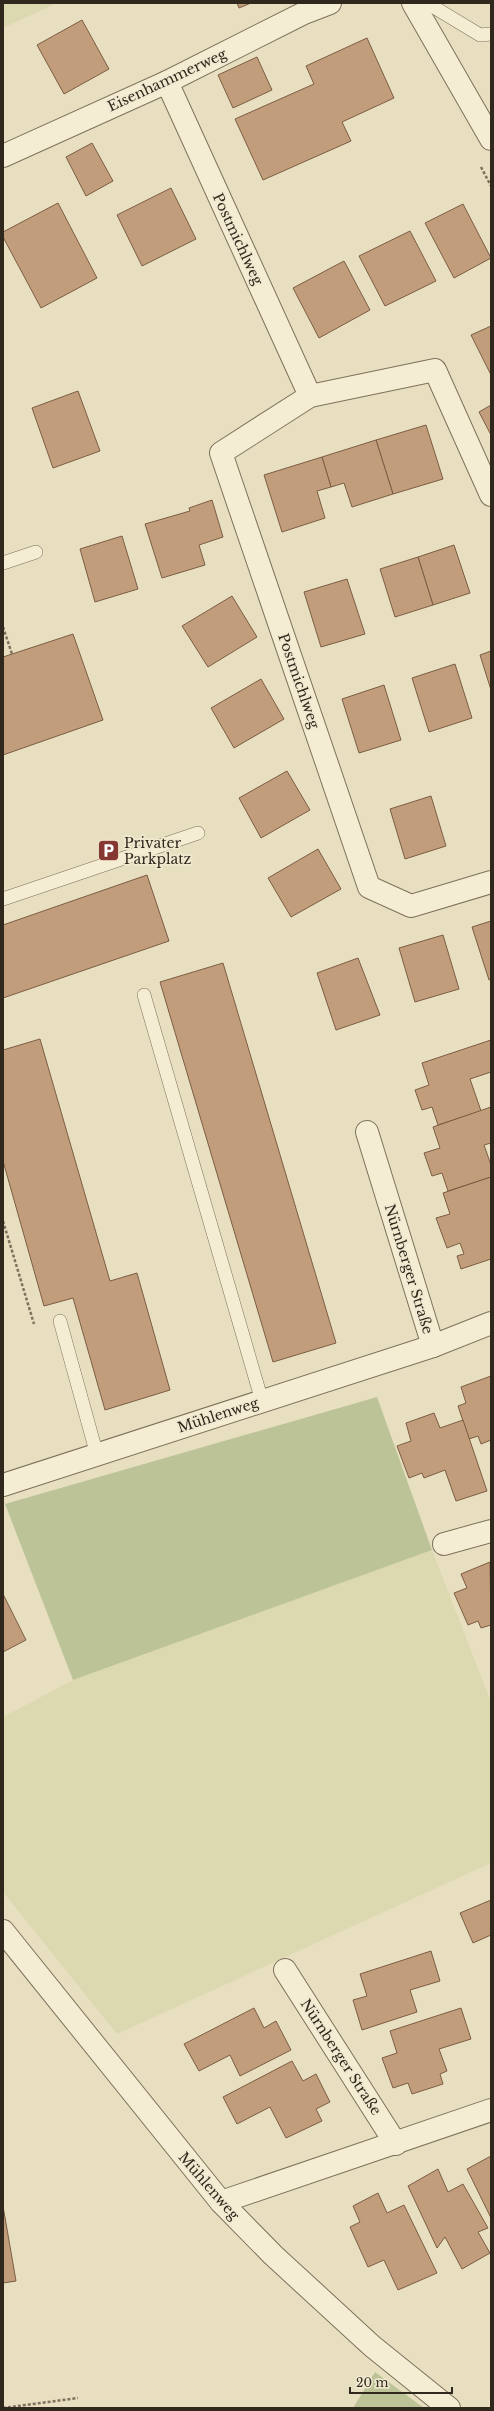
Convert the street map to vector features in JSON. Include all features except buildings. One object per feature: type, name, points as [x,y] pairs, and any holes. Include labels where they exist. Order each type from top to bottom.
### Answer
[{"type":"street","name":"Eisenhammerweg","points":[[3,156],[167,82],[304,13],[330,3]]},
{"type":"street","points":[[413,3],[491,139]]},
{"type":"street","name":"Postmichlweg","points":[[167,82],[310,396]]},
{"type":"street","name":"Postmichlweg","points":[[491,495],[435,370],[310,396],[221,454],[369,887],[411,906],[491,882]]},
{"type":"street","name":"Nürnberger Straße","points":[[367,1132],[433,1346],[491,1323]]},
{"type":"street","name":"Mühlenweg","points":[[3,1486],[433,1346]]},
{"type":"street","points":[[444,1544],[491,1531]]},
{"type":"street","name":"Mühlenweg","points":[[3,1931],[221,2202],[273,2256],[372,2346],[449,2408]]},
{"type":"street","name":"Nürnberger Straße","points":[[285,1970],[396,2144]]},
{"type":"street","points":[[221,2202],[396,2144],[491,2110]]},
{"type":"lane","points":[[427,3],[480,35],[491,34]]},
{"type":"lane","points":[[3,563],[36,552]]},
{"type":"lane","points":[[3,899],[198,833]]},
{"type":"lane","points":[[144,995],[262,1401]]},
{"type":"lane","points":[[60,1320],[97,1455]]},
{"type":"path","points":[[3,627],[12,654]]},
{"type":"path","points":[[3,1221],[35,1327],[60,1320]]},
{"type":"path","points":[[3,2408],[78,2398]]},
{"type":"shaded area","points":[[3,3],[57,3],[3,28]]},
{"type":"shaded area","points":[[432,1550],[491,1702],[491,1863],[117,2034],[3,1892],[3,1717],[73,1680]]},
{"type":"green space","points":[[377,1397],[432,1550],[73,1680],[5,1504]]},
{"type":"green space","points":[[375,2372],[424,2408],[353,2408]]},
{"type":"place","name":"Privater Parkplatz","points":[[108,851]]}]
